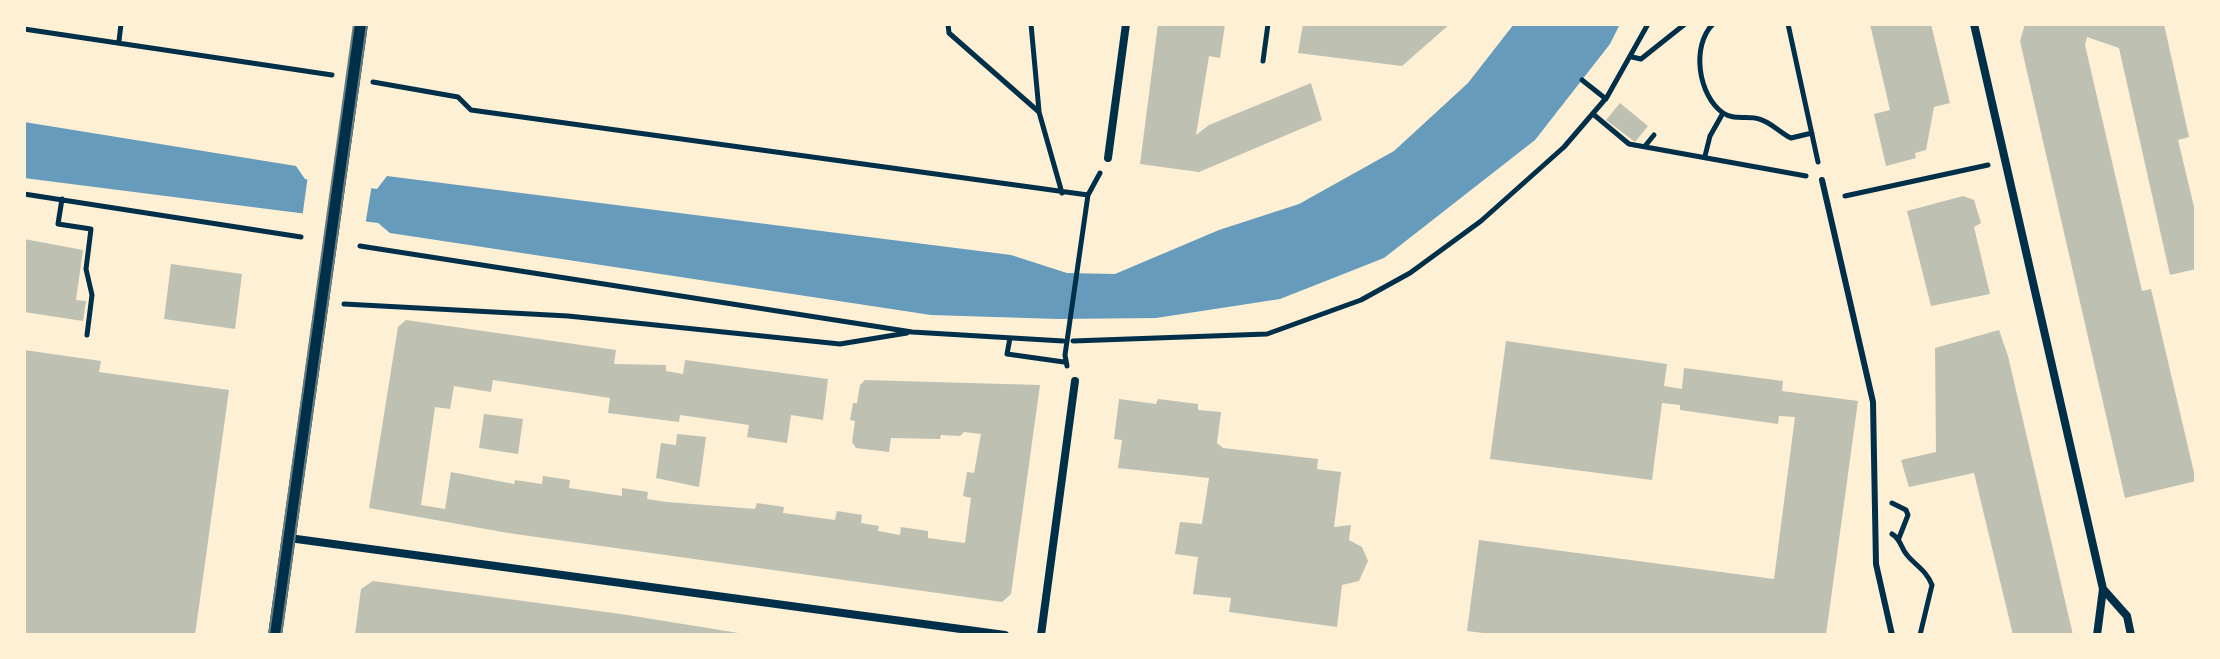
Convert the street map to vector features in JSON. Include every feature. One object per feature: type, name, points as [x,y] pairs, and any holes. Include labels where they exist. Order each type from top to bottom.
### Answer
[{"type":"street","points":[[275,635],[361,24]]},
{"type":"street","points":[[1108,158],[1126,24]]},
{"type":"street","points":[[1974,24],[2103,589],[2097,635]]},
{"type":"street","points":[[1041,635],[1075,381]]},
{"type":"street","points":[[289,538],[1005,635]]},
{"type":"street","points":[[2103,589],[2127,616],[2131,635]]},
{"type":"lane","points":[[1822,180],[1873,402],[1876,564],[1892,635]]},
{"type":"path","points":[[119,41],[121,24]]},
{"type":"path","points":[[948,24],[949,33],[1039,112]]},
{"type":"path","points":[[1031,24],[1039,112],[1062,193]]},
{"type":"path","points":[[1263,61],[1268,24]]},
{"type":"path","points":[[1073,341],[1267,334],[1361,300],[1410,273],[1524,185],[1593,114],[1632,57],[1648,24]]},
{"type":"path","points":[[1632,57],[1641,59],[1685,24]]},
{"type":"path","points":[[1713,24],[1701,40],[1700,70],[1710,97],[1723,113],[1738,119],[1757,117],[1791,138],[1812,133]]},
{"type":"path","points":[[1593,114],[1629,144],[1822,180],[1788,24]]},
{"type":"path","points":[[24,29],[119,41],[458,97],[471,110],[1088,195]]},
{"type":"path","points":[[1582,80],[1606,99]]},
{"type":"path","points":[[1705,156],[1710,136],[1723,113]]},
{"type":"path","points":[[1644,147],[1654,135]]},
{"type":"path","points":[[1010,338],[1007,354],[1065,358],[1088,195],[1108,158]]},
{"type":"path","points":[[1827,200],[2005,161]]},
{"type":"path","points":[[24,194],[301,237]]},
{"type":"path","points":[[62,199],[58,224],[91,229],[86,269],[92,295],[87,335]]},
{"type":"path","points":[[360,246],[912,332],[1063,341]]},
{"type":"path","points":[[322,304],[568,316],[840,344],[912,332]]},
{"type":"path","points":[[1876,502],[1885,501],[1906,510],[1907,521],[1899,538],[1905,553],[1922,566],[1932,585],[1920,635]]},
{"type":"path","points":[[1876,532],[1899,538]]},
{"type":"water","points":[[1514,24],[1620,24],[1610,44],[1535,140],[1384,258],[1280,299],[1156,318],[931,315],[390,233],[378,223],[24,178],[24,122],[296,166],[305,179],[377,189],[387,176],[1011,255],[1067,273],[1115,274],[1219,230],[1299,204],[1394,151],[1468,83]]},
{"type":"pier","points":[[308,175],[372,184],[365,226],[302,219]]},
{"type":"building","points":[[1158,24],[1225,24],[1220,58],[1209,56],[1196,135],[1209,125],[1311,83],[1322,120],[1199,172],[1140,164]]},
{"type":"building","points":[[1303,24],[1450,24],[1402,66],[1298,53]]},
{"type":"building","points":[[1870,24],[1931,24],[1950,103],[1934,107],[1926,150],[1915,153],[1916,158],[1886,166],[1874,114],[1890,110]]},
{"type":"building","points":[[2025,24],[2164,24],[2189,137],[2178,140],[2196,215],[2196,269],[2170,275],[2119,48],[2087,37],[2085,45],[2142,291],[2151,289],[2196,481],[2125,498],[2020,41]]},
{"type":"building","points":[[1620,103],[1648,126],[1635,142],[1606,120]]},
{"type":"building","points":[[1963,196],[1974,200],[1981,223],[1974,227],[1990,294],[1931,306],[1907,211]]},
{"type":"building","points":[[24,239],[83,250],[76,300],[86,301],[83,321],[24,312]]},
{"type":"building","points":[[171,264],[242,274],[235,329],[164,319]]},
{"type":"building","points":[[406,320],[616,350],[614,364],[666,365],[666,371],[683,374],[685,360],[828,379],[823,420],[791,415],[787,443],[747,437],[749,425],[680,415],[679,422],[608,413],[610,398],[493,380],[491,392],[454,386],[450,409],[435,407],[421,505],[445,509],[451,472],[514,484],[515,480],[542,484],[543,476],[570,480],[569,488],[622,496],[622,488],[648,492],[647,499],[667,502],[755,509],[757,503],[784,507],[783,513],[835,520],[837,511],[862,515],[861,523],[879,526],[878,531],[900,535],[901,527],[928,531],[928,538],[965,543],[971,498],[963,496],[967,472],[974,473],[981,434],[964,432],[960,436],[941,435],[940,439],[891,438],[889,452],[856,448],[852,442],[855,421],[850,420],[860,385],[865,380],[1040,385],[1011,594],[1002,602],[508,533],[369,508],[398,327]]},
{"type":"building","points":[[1999,330],[2008,356],[2073,635],[2013,635],[1974,473],[1909,487],[1901,460],[1936,452],[1935,348]]},
{"type":"building","points":[[1506,341],[1667,364],[1664,386],[1682,389],[1684,368],[1783,381],[1782,391],[1858,401],[1826,635],[1499,635],[1467,631],[1479,540],[1774,579],[1795,417],[1779,416],[1778,424],[1680,410],[1680,405],[1662,403],[1652,480],[1490,459]]},
{"type":"building","points":[[24,350],[101,361],[99,372],[229,390],[195,635],[24,635]]},
{"type":"building","points":[[1119,399],[1156,404],[1158,399],[1198,404],[1198,410],[1221,412],[1217,443],[1223,448],[1318,459],[1317,469],[1341,472],[1334,527],[1351,525],[1349,540],[1362,547],[1368,561],[1359,581],[1342,585],[1337,627],[1229,612],[1231,598],[1193,594],[1198,557],[1175,554],[1180,522],[1202,524],[1209,478],[1118,468],[1122,440],[1114,439]]},
{"type":"building","points":[[484,414],[523,419],[518,454],[479,448]]},
{"type":"building","points":[[677,434],[706,437],[699,487],[656,478],[661,443],[676,445]]},
{"type":"building","points":[[373,581],[621,614],[751,635],[355,635],[361,589]]},
{"type":"tram line","points":[[269,635],[354,24]]},
{"type":"tram line","points":[[281,635],[367,24]]}]
